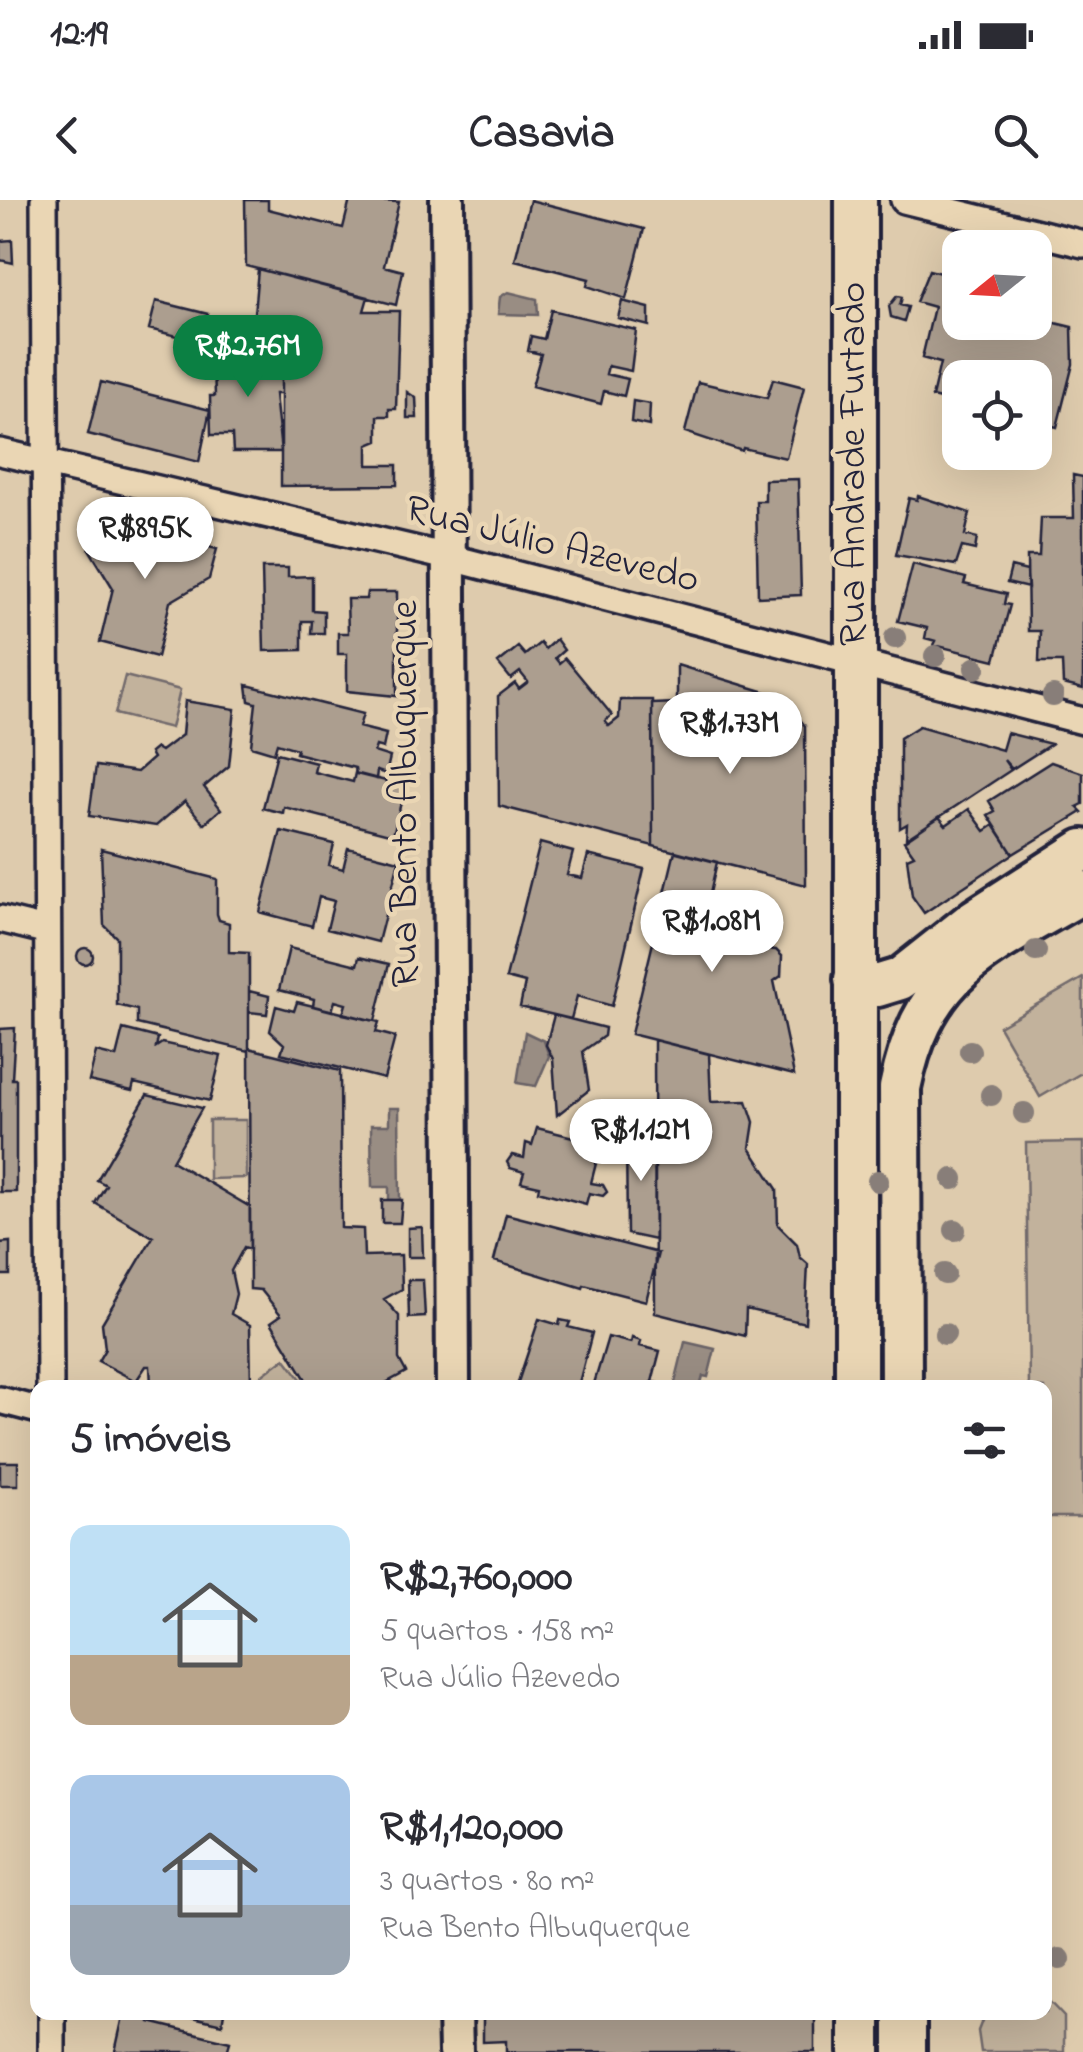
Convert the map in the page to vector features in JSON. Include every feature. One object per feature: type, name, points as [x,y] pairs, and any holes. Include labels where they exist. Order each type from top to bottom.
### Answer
[{"type":"main road","name":"Rua Andrade Furtado","points":[[856,200],[856,1380]]},
{"type":"main road","points":[[855,978],[877,986],[900,979],[976,919],[1083,850]]},
{"type":"main road","points":[[901,1380],[900,1088],[910,1040],[932,998],[979,954],[1083,892]]},
{"type":"main road","points":[[976,919],[1048,912]]},
{"type":"main road","points":[[860,2020],[860,2052]]},
{"type":"main road","points":[[905,2020],[906,2052]]},
{"type":"street","points":[[44,200],[50,1380]]},
{"type":"street","name":"Rua Bento Albuquerque","points":[[447,200],[454,1380]]},
{"type":"street","points":[[904,200],[1083,244]]},
{"type":"street","name":"Rua Júlio Azevedo","points":[[0,452],[448,557],[1083,721]]},
{"type":"street","points":[[0,919],[45,930]]},
{"type":"street","points":[[0,1400],[30,1408]]},
{"type":"street","points":[[52,2020],[52,2052]]},
{"type":"street","points":[[455,2020],[456,2052]]},
{"type":"shaded area","points":[[508,292],[537,299],[538,315],[498,314],[500,297]]},
{"type":"shaded area","points":[[125,676],[180,690],[171,728],[115,714]]},
{"type":"shaded area","points":[[1083,978],[1083,1072],[1040,1097],[999,1026]]},
{"type":"shaded area","points":[[525,1032],[544,1041],[549,1056],[536,1086],[517,1083]]},
{"type":"shaded area","points":[[389,1108],[399,1108],[400,1200],[389,1200],[389,1187],[372,1187],[371,1125],[389,1125]]},
{"type":"shaded area","points":[[209,1120],[246,1120],[246,1178],[209,1179]]},
{"type":"shaded area","points":[[1083,1142],[1083,1517],[1052,1517],[1052,1380],[1029,1380],[1026,1143]]},
{"type":"shaded area","points":[[685,1342],[715,1349],[708,1377],[676,1380]]},
{"type":"shaded area","points":[[285,1358],[302,1380],[256,1380]]},
{"type":"shaded area","points":[[1052,2004],[1064,2017],[1064,2052],[981,2052],[978,2031],[982,2020],[1052,2020]]},
{"type":"building","points":[[245,200],[268,200],[268,209],[343,228],[350,200],[399,202],[384,266],[403,271],[396,305],[246,266]]},
{"type":"building","points":[[530,200],[644,229],[626,299],[587,286],[589,279],[515,260]]},
{"type":"building","points":[[12,240],[13,263],[0,260],[0,241]]},
{"type":"building","points":[[258,269],[368,297],[364,311],[399,311],[396,409],[389,409],[389,416],[378,416],[378,441],[368,445],[368,465],[397,465],[397,485],[281,486],[281,345],[268,346],[268,329],[253,325]]},
{"type":"building","points":[[929,270],[942,273],[942,340],[1052,340],[1052,322],[1072,327],[1073,364],[1057,427],[1052,426],[1052,360],[942,360],[942,400],[932,397],[940,363],[922,358],[934,307],[916,302]]},
{"type":"building","points":[[897,296],[902,297],[900,305],[908,307],[904,321],[891,317],[889,306]]},
{"type":"building","points":[[156,301],[208,314],[201,342],[149,329]]},
{"type":"building","points":[[622,301],[649,308],[649,326],[618,318]]},
{"type":"building","points":[[551,310],[636,330],[631,371],[608,366],[606,374],[628,379],[624,396],[604,391],[601,404],[532,386],[541,354],[528,351],[531,336],[544,339]]},
{"type":"building","points":[[281,351],[281,394],[275,394],[281,452],[233,452],[232,435],[211,435],[210,396],[215,396],[214,367],[220,367],[220,352]]},
{"type":"building","points":[[773,379],[804,387],[786,458],[743,448],[742,451],[685,432],[698,382],[767,398]]},
{"type":"building","points":[[101,382],[210,410],[199,462],[88,434]]},
{"type":"building","points":[[407,392],[416,398],[417,418],[407,418]]},
{"type":"building","points":[[633,401],[650,404],[649,426],[631,422]]},
{"type":"building","points":[[1073,475],[1083,477],[1083,689],[1063,684],[1062,662],[1039,662],[1040,631],[1028,631],[1027,556],[1039,556],[1041,518],[1074,518]]},
{"type":"building","points":[[798,479],[801,595],[758,597],[756,501],[765,501],[765,480]]},
{"type":"building","points":[[918,496],[970,513],[965,535],[977,538],[975,550],[962,547],[956,565],[896,555],[909,498],[917,500]]},
{"type":"building","points":[[96,520],[217,549],[209,579],[170,602],[157,657],[100,642],[113,588],[89,549]]},
{"type":"building","points":[[913,564],[966,578],[964,584],[1006,594],[1004,604],[1010,605],[995,660],[934,645],[936,641],[925,638],[927,628],[898,621]]},
{"type":"building","points":[[1011,567],[1027,571],[1028,588],[1007,583]]},
{"type":"building","points":[[262,568],[288,568],[288,577],[312,576],[312,610],[324,611],[324,633],[311,633],[312,621],[302,621],[302,650],[264,651]]},
{"type":"building","points":[[367,592],[397,592],[397,696],[347,691],[347,654],[338,654],[338,633],[348,633],[347,599],[366,599]]},
{"type":"building","points":[[556,639],[564,650],[555,658],[559,663],[565,658],[612,715],[605,721],[609,726],[619,718],[620,700],[652,700],[653,846],[499,806],[498,696],[515,683],[519,689],[528,682],[520,672],[511,679],[498,663],[518,647],[525,655],[540,643],[545,649]]},
{"type":"building","points":[[677,665],[782,697],[805,726],[806,885],[653,846],[652,704],[677,703]]},
{"type":"building","points":[[247,685],[363,714],[359,727],[386,734],[383,748],[376,746],[374,752],[390,757],[386,774],[377,771],[376,779],[356,774],[355,768],[296,753],[297,749],[277,743],[274,753],[251,746],[256,703],[249,701]]},
{"type":"building","points":[[185,701],[235,709],[229,766],[204,787],[221,809],[204,824],[185,801],[156,826],[89,816],[96,766],[137,772],[153,758],[150,753],[156,748],[161,751],[182,735]]},
{"type":"building","points":[[919,726],[1002,750],[1007,733],[1051,744],[1012,769],[1004,760],[1011,770],[906,839],[907,824],[900,828],[900,738]]},
{"type":"building","points":[[277,753],[316,763],[314,772],[353,782],[355,773],[405,786],[393,835],[284,807],[283,813],[263,808]]},
{"type":"building","points":[[1051,762],[1083,773],[1083,804],[1077,807],[1082,812],[1013,854],[988,815],[995,811],[989,801]]},
{"type":"building","points":[[969,809],[985,831],[994,825],[1013,854],[924,913],[912,896],[907,858],[914,855],[904,841],[939,817],[946,825]]},
{"type":"building","points":[[281,831],[334,844],[329,865],[343,869],[348,848],[399,861],[378,942],[327,929],[334,901],[319,897],[312,926],[260,912]]},
{"type":"building","points":[[540,843],[573,852],[567,875],[582,878],[588,855],[644,869],[612,1006],[577,996],[571,1019],[520,1007],[525,983],[506,978]]},
{"type":"building","points":[[101,849],[217,879],[217,914],[219,920],[229,923],[229,952],[249,953],[249,1051],[137,1024],[137,1010],[117,1005],[117,938],[104,925]]},
{"type":"building","points":[[675,851],[717,862],[710,893],[750,900],[765,949],[776,950],[782,956],[781,976],[774,981],[794,1075],[631,1034]]},
{"type":"building","points":[[85,948],[93,956],[85,964],[77,956]]},
{"type":"building","points":[[289,948],[357,965],[359,957],[389,964],[375,1021],[343,1014],[346,1004],[335,1001],[332,1011],[313,1006],[314,999],[279,990]]},
{"type":"building","points":[[249,991],[269,996],[267,1014],[249,1012]]},
{"type":"building","points":[[297,1002],[379,1022],[376,1032],[395,1037],[384,1079],[281,1053],[284,1044],[270,1031],[276,1006],[294,1011]]},
{"type":"building","points":[[554,1015],[605,1028],[604,1036],[583,1051],[589,1090],[557,1115],[553,1059],[546,1045]]},
{"type":"building","points":[[15,1028],[12,1079],[16,1079],[16,1192],[0,1192],[0,1029]]},
{"type":"building","points":[[123,1029],[158,1038],[156,1047],[162,1043],[221,1056],[210,1101],[134,1083],[132,1091],[89,1081],[96,1052],[116,1057]]},
{"type":"building","points":[[654,1040],[709,1054],[711,1102],[747,1101],[754,1122],[750,1148],[777,1189],[778,1225],[797,1244],[800,1257],[808,1264],[805,1323],[746,1309],[745,1336],[655,1313]]},
{"type":"building","points":[[249,1048],[340,1071],[341,1228],[363,1229],[364,1256],[401,1255],[402,1289],[384,1299],[399,1316],[399,1359],[406,1372],[391,1380],[306,1380],[271,1322],[281,1315],[261,1290],[250,1289]]},
{"type":"building","points":[[147,1095],[202,1108],[172,1161],[250,1207],[250,1249],[244,1247],[231,1271],[236,1294],[231,1314],[250,1325],[251,1380],[151,1380],[150,1366],[146,1366],[134,1380],[98,1361],[105,1349],[102,1323],[153,1237],[95,1203],[106,1185],[97,1180]]},
{"type":"building","points":[[537,1128],[601,1144],[591,1183],[603,1185],[607,1192],[603,1196],[589,1193],[586,1204],[538,1191],[539,1186],[521,1182],[524,1172],[510,1168],[507,1162],[512,1155],[524,1158],[526,1143],[532,1145]]},
{"type":"building","points":[[655,1131],[655,1240],[627,1234],[626,1132]]},
{"type":"building","points":[[382,1200],[402,1200],[400,1223],[382,1223]]},
{"type":"building","points":[[506,1214],[658,1253],[646,1301],[584,1285],[583,1288],[494,1261]]},
{"type":"building","points":[[422,1227],[423,1257],[408,1257],[408,1228]]},
{"type":"building","points":[[10,1242],[10,1275],[0,1275],[0,1243]]},
{"type":"building","points":[[408,1280],[423,1280],[425,1317],[409,1318]]},
{"type":"building","points":[[539,1319],[559,1325],[560,1320],[570,1322],[568,1327],[592,1333],[580,1380],[519,1380]]},
{"type":"building","points":[[608,1337],[631,1343],[632,1338],[641,1341],[640,1346],[660,1351],[653,1380],[595,1380]]},
{"type":"building","points":[[0,1462],[18,1462],[18,1485],[0,1485]]},
{"type":"building","points":[[122,2020],[150,2020],[230,2042],[227,2052],[115,2052]]},
{"type":"building","points":[[483,2020],[815,2020],[815,2052],[506,2052],[506,2041],[483,2042]]}]
